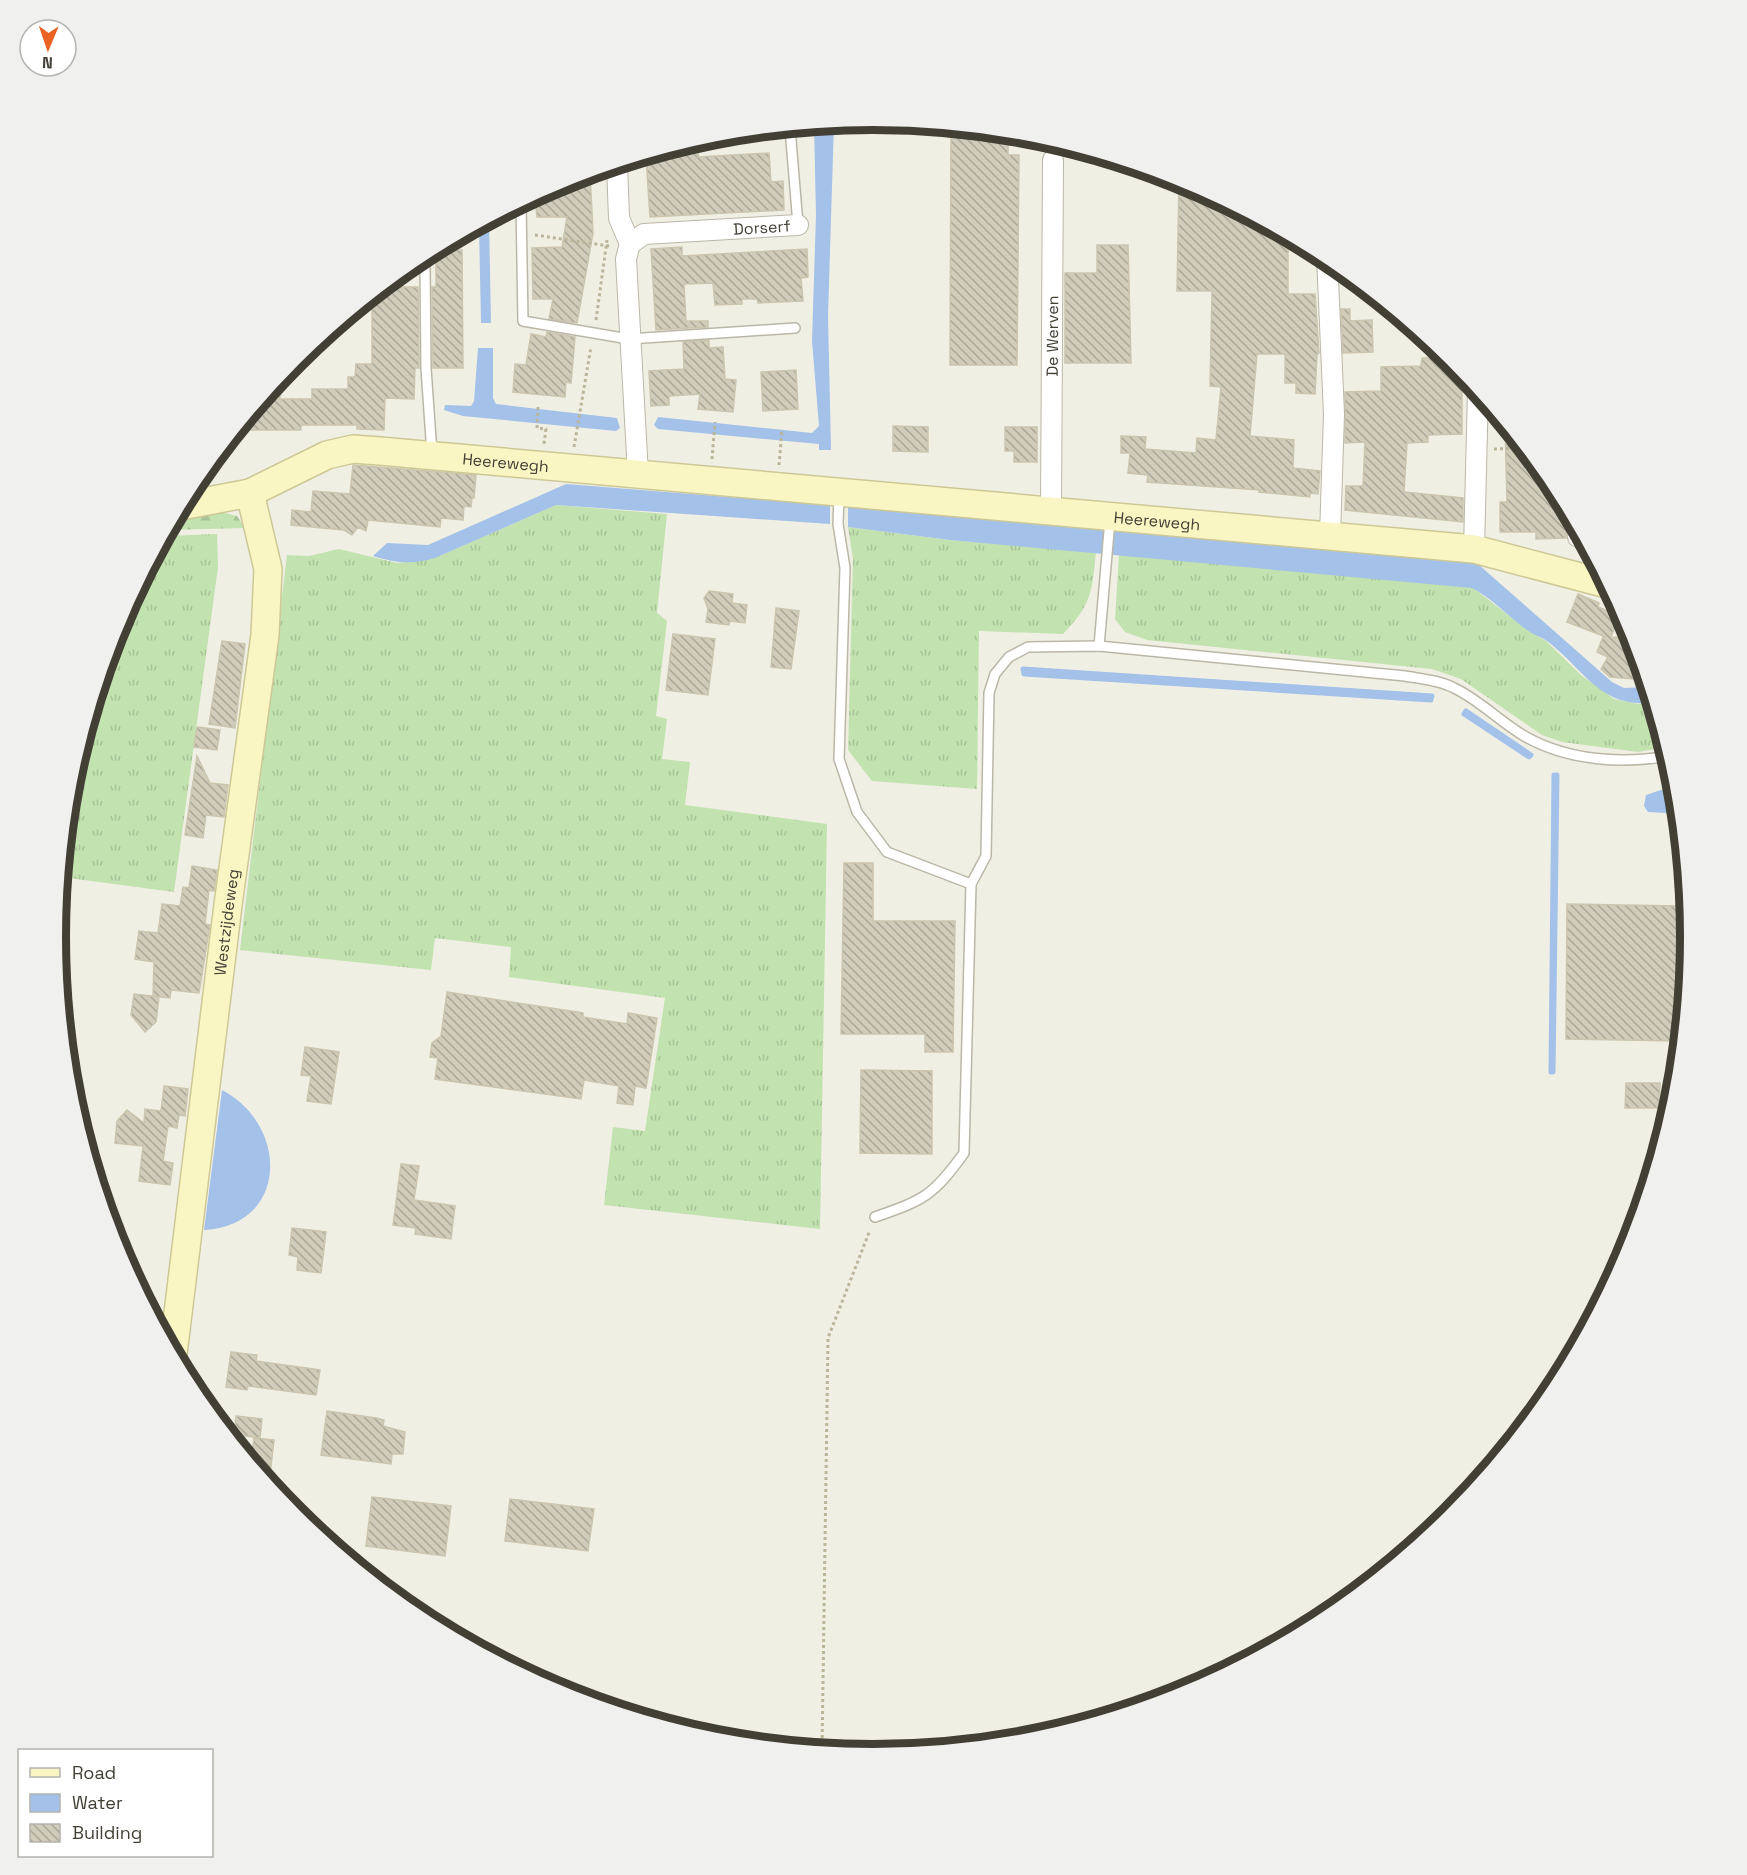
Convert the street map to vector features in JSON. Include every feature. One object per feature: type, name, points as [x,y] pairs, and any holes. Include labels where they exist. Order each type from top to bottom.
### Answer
[{"type":"street","name":"De Werven","points":[[1051,512],[1053,160]]},
{"type":"street","points":[[616,172],[619,218],[629,247],[626,259],[629,339],[638,474]]},
{"type":"street","name":"Dorserf","points":[[629,247],[644,234],[798,225]]},
{"type":"street","points":[[1328,270],[1334,414],[1330,536]]},
{"type":"street","points":[[1474,549],[1478,402]]},
{"type":"street","name":"Heerewegh","points":[[193,504],[250,493],[327,455],[353,449],[638,474],[839,499],[1051,512],[1110,522],[1330,536],[1474,549],[1599,582]]},
{"type":"street","name":"Westzijdeweg","points":[[174,1342],[228,906],[265,635],[268,569],[250,493]]},
{"type":"lane","name":"Dorserf","points":[[791,135],[798,225]]},
{"type":"lane","points":[[521,211],[523,321],[629,339],[795,328]]},
{"type":"lane","points":[[425,267],[426,368],[433,456]]},
{"type":"lane","points":[[839,499],[838,524],[845,568],[839,759],[858,812],[887,852],[971,884]]},
{"type":"lane","points":[[1100,646],[1110,522]]},
{"type":"lane","points":[[875,1217],[916,1203],[940,1186],[964,1154],[971,884],[986,856],[989,693],[995,674],[1009,657],[1028,647],[1100,646],[1434,681],[1454,688],[1525,737],[1554,750],[1586,757],[1634,761],[1660,757]]},
{"type":"path","points":[[522,234],[629,247]]},
{"type":"path","points":[[605,257],[607,246]]},
{"type":"path","points":[[537,425],[538,407]]},
{"type":"path","points":[[576,436],[582,407]]},
{"type":"path","points":[[714,436],[715,422]]},
{"type":"path","points":[[781,443],[782,429]]},
{"type":"path","points":[[1477,449],[1516,448]]},
{"type":"path","points":[[822,1743],[828,1338],[875,1217]]},
{"type":"green space","points":[[556,505],[667,514],[657,613],[667,621],[656,716],[667,719],[662,759],[690,762],[685,805],[827,824],[820,1229],[604,1205],[613,1127],[645,1131],[665,998],[509,977],[511,947],[435,938],[431,970],[240,950],[287,555],[309,556],[339,549],[397,563],[435,558]]},
{"type":"green space","points":[[221,512],[237,516],[245,528],[177,530],[186,515]]},
{"type":"green space","points":[[848,527],[950,540],[1096,552],[1089,597],[1073,624],[1063,634],[979,631],[977,789],[872,781],[848,750],[853,559]]},
{"type":"green space","points":[[217,534],[218,567],[174,892],[69,878],[73,832],[82,780],[109,678],[127,628],[173,536]]},
{"type":"green space","points":[[1119,554],[1472,587],[1530,632],[1546,641],[1581,675],[1614,699],[1646,704],[1658,749],[1638,752],[1562,742],[1542,735],[1461,679],[1432,669],[1147,640],[1125,632],[1115,619]]},
{"type":"water","points":[[834,132],[828,316],[831,450],[819,450],[819,444],[658,429],[654,425],[658,417],[812,433],[819,426],[812,341],[816,215],[814,133]]},
{"type":"water","points":[[489,228],[491,323],[481,323],[479,233]]},
{"type":"water","points":[[478,348],[493,348],[493,398],[496,404],[617,418],[620,428],[616,431],[463,416],[444,410],[445,405],[471,406],[474,401]]},
{"type":"water","points":[[566,484],[830,505],[830,524],[556,505],[435,558],[419,562],[404,562],[373,556],[387,543],[428,545]]},
{"type":"water","points":[[848,505],[1046,521],[1471,563],[1479,565],[1612,682],[1624,688],[1641,687],[1645,703],[1634,703],[1605,693],[1547,641],[1523,627],[1472,588],[950,540],[848,527]]},
{"type":"water","points":[[1666,788],[1672,818],[1666,813],[1648,812],[1644,806],[1646,795]]},
{"type":"water","points":[[222,1090],[244,1106],[259,1126],[268,1148],[270,1171],[265,1192],[252,1211],[232,1224],[204,1230]]},
{"type":"building","points":[[951,134],[1008,142],[1008,155],[1019,155],[1017,365],[950,365]]},
{"type":"building","points":[[699,150],[698,157],[769,153],[771,182],[783,181],[784,210],[650,217],[646,163],[665,158]]},
{"type":"building","points":[[590,181],[593,233],[577,323],[549,319],[553,299],[533,299],[532,248],[562,247],[567,217],[537,217],[536,204]]},
{"type":"building","points":[[1179,189],[1231,213],[1288,245],[1288,294],[1315,294],[1319,353],[1317,354],[1315,394],[1296,393],[1296,383],[1285,383],[1285,354],[1257,354],[1250,436],[1294,440],[1293,468],[1320,471],[1318,494],[1310,493],[1310,497],[1259,492],[1260,490],[1147,482],[1148,475],[1128,473],[1130,453],[1121,453],[1121,436],[1146,437],[1145,449],[1196,453],[1197,438],[1216,440],[1221,387],[1210,386],[1212,291],[1177,291]]},
{"type":"building","points":[[1097,245],[1128,245],[1131,363],[1065,363],[1065,273],[1097,273]]},
{"type":"building","points":[[682,247],[682,256],[807,249],[808,277],[801,278],[803,301],[758,303],[757,299],[742,299],[742,304],[715,305],[713,283],[684,284],[686,321],[708,321],[708,327],[656,330],[651,249]]},
{"type":"building","points":[[451,250],[462,250],[463,368],[433,368],[432,287],[436,287],[436,259]]},
{"type":"building","points":[[396,287],[418,287],[419,368],[415,368],[414,399],[385,398],[384,430],[357,429],[357,425],[301,425],[301,430],[246,430],[277,394],[280,394],[280,399],[312,399],[312,389],[348,389],[348,377],[355,377],[356,364],[372,364],[372,305]]},
{"type":"building","points":[[1341,309],[1350,309],[1350,321],[1372,320],[1373,352],[1343,353]]},
{"type":"building","points":[[547,332],[575,337],[571,383],[566,382],[565,397],[513,392],[515,364],[526,365],[531,334],[546,337]]},
{"type":"building","points":[[709,340],[709,348],[723,347],[725,379],[736,380],[733,412],[698,409],[700,394],[669,396],[669,405],[651,406],[649,371],[684,369],[683,342]]},
{"type":"building","points":[[1422,358],[1435,358],[1462,385],[1462,434],[1428,435],[1428,442],[1407,443],[1404,492],[1463,498],[1463,522],[1345,510],[1346,486],[1363,486],[1365,442],[1345,443],[1345,392],[1381,391],[1381,367],[1421,366]]},
{"type":"building","points":[[796,370],[798,409],[763,411],[761,372]]},
{"type":"building","points":[[893,426],[928,427],[928,452],[893,451]]},
{"type":"building","points":[[1005,427],[1037,427],[1037,462],[1014,462],[1014,451],[1005,451]]},
{"type":"building","points":[[1505,435],[1543,486],[1543,492],[1547,492],[1566,523],[1566,538],[1536,539],[1536,532],[1500,532],[1500,502],[1507,502]]},
{"type":"building","points":[[353,465],[476,475],[474,498],[472,498],[471,507],[464,506],[463,520],[441,518],[440,527],[368,520],[366,531],[358,527],[352,535],[344,530],[291,525],[292,510],[311,512],[313,491],[350,494]]},
{"type":"building","points":[[709,591],[733,594],[732,603],[747,605],[745,623],[730,621],[729,625],[706,622],[708,609],[704,598]]},
{"type":"building","points":[[1578,594],[1599,603],[1598,607],[1613,614],[1617,621],[1611,637],[1623,638],[1638,679],[1610,677],[1601,669],[1608,657],[1597,652],[1603,637],[1606,637],[1567,622]]},
{"type":"building","points":[[776,608],[799,611],[791,669],[771,667]]},
{"type":"building","points":[[673,634],[715,639],[708,695],[666,690]]},
{"type":"building","points":[[222,641],[245,644],[235,728],[209,724]]},
{"type":"building","points":[[197,727],[220,730],[217,750],[194,747]]},
{"type":"building","points":[[197,756],[210,783],[228,785],[224,817],[206,815],[203,838],[185,835]]},
{"type":"building","points":[[844,863],[873,863],[873,921],[955,921],[953,1052],[925,1052],[925,1034],[841,1034]]},
{"type":"building","points":[[192,866],[217,870],[214,891],[209,890],[205,924],[210,925],[199,993],[171,990],[170,998],[153,996],[154,962],[135,959],[139,931],[158,933],[162,904],[180,906],[183,887],[189,888]]},
{"type":"building","points":[[1567,904],[1678,906],[1674,1041],[1566,1039]]},
{"type":"building","points":[[447,992],[583,1013],[583,1017],[627,1024],[628,1013],[657,1018],[646,1088],[635,1086],[633,1105],[617,1103],[619,1086],[584,1080],[581,1099],[435,1079],[438,1058],[430,1057],[432,1043],[441,1036]]},
{"type":"building","points":[[134,994],[159,997],[156,1022],[145,1032],[131,1015]]},
{"type":"building","points":[[305,1047],[339,1052],[331,1104],[307,1101],[311,1076],[301,1075]]},
{"type":"building","points":[[861,1070],[932,1071],[932,1154],[860,1153]]},
{"type":"building","points":[[1626,1083],[1660,1083],[1659,1108],[1625,1108]]},
{"type":"building","points":[[164,1086],[188,1089],[185,1116],[179,1115],[177,1128],[168,1126],[163,1161],[173,1163],[170,1185],[139,1181],[143,1146],[115,1143],[117,1121],[127,1110],[144,1123],[145,1109],[161,1111]]},
{"type":"building","points":[[401,1164],[419,1166],[414,1200],[455,1206],[451,1239],[415,1234],[416,1228],[393,1225]]},
{"type":"building","points":[[292,1228],[326,1232],[321,1273],[297,1270],[298,1257],[289,1255]]},
{"type":"building","points":[[231,1352],[257,1355],[256,1361],[320,1370],[316,1395],[248,1386],[247,1390],[226,1387]]},
{"type":"building","points":[[327,1411],[384,1420],[383,1426],[405,1432],[403,1454],[392,1454],[391,1464],[321,1455]]},
{"type":"building","points":[[236,1416],[262,1419],[260,1438],[237,1435],[234,1431]]},
{"type":"building","points":[[254,1438],[274,1440],[270,1474],[266,1470],[252,1453]]},
{"type":"building","points":[[372,1497],[451,1506],[445,1556],[366,1546]]},
{"type":"building","points":[[510,1499],[594,1509],[588,1551],[505,1541]]},
{"type":"waterway","points":[[1023,669],[1432,696],[1431,700],[1024,674],[1023,669]]},
{"type":"waterway","points":[[1466,711],[1531,755],[1529,757],[1464,714],[1466,711]]},
{"type":"waterway","points":[[1554,775],[1557,775],[1553,1072],[1551,1072],[1554,775]]}]
